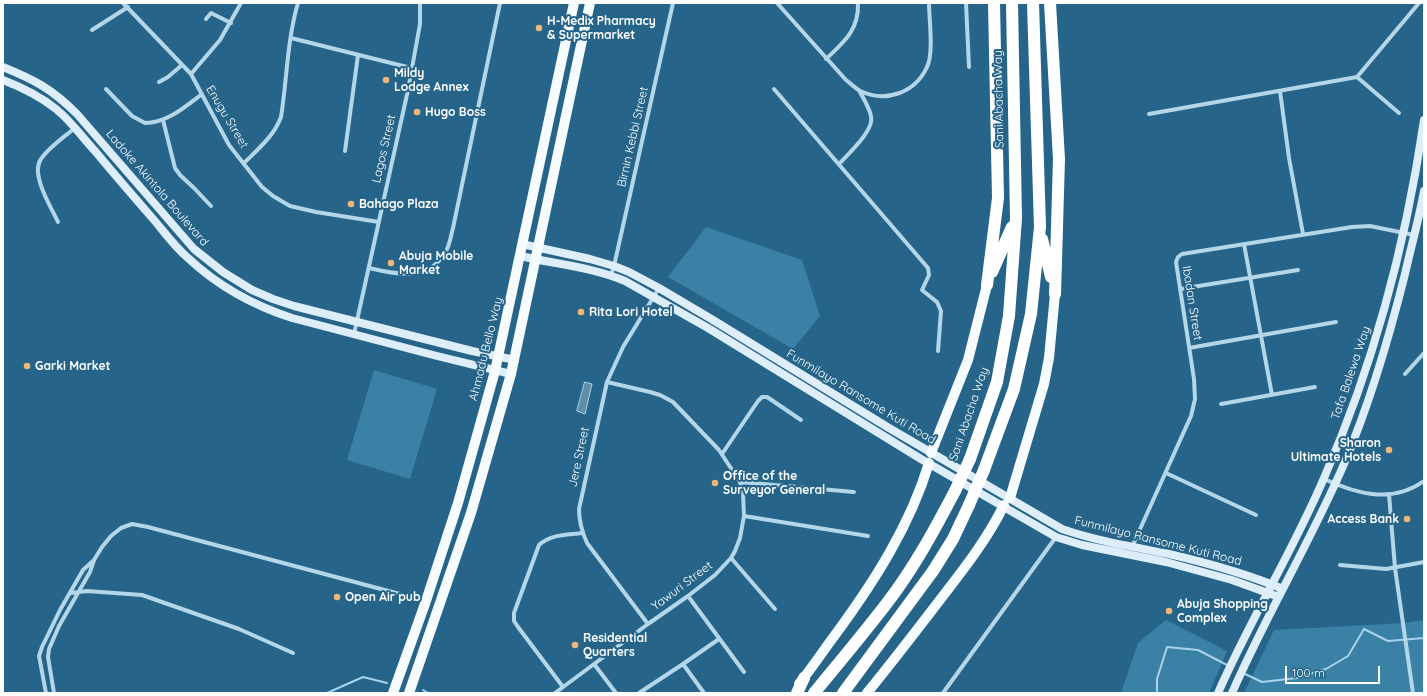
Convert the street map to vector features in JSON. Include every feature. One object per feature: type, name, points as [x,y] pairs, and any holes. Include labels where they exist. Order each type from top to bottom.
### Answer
[{"type":"highway","points":[[996,3],[1012,78]]},
{"type":"highway","points":[[986,285],[998,198],[996,3]]},
{"type":"highway","name":"Sani Abacha Way","points":[[814,693],[888,602],[921,553],[955,491],[970,459],[997,382],[1009,316],[1016,218],[1012,78],[1012,3]]},
{"type":"highway","points":[[843,693],[933,571],[953,540],[984,470],[1014,389],[1031,314],[1040,228],[1033,3]]},
{"type":"highway","points":[[1035,51],[1043,3]]},
{"type":"highway","points":[[1050,3],[1059,159],[1055,294]]},
{"type":"highway","points":[[986,285],[1016,218]]},
{"type":"highway","points":[[1040,228],[1055,294]]},
{"type":"highway","points":[[797,693],[804,678]]},
{"type":"main road","name":"Ahmadu Bello Way","points":[[393,693],[426,601],[462,490],[495,371],[574,3]]},
{"type":"main road","points":[[409,693],[471,512],[515,360],[590,3]]},
{"type":"main road","name":"Sani Abacha Way","points":[[792,693],[856,606],[888,556],[914,506],[930,458],[968,360],[986,285]]},
{"type":"main road","points":[[867,693],[913,636],[965,567],[1007,502],[1044,384],[1055,294]]},
{"type":"street","name":"Enugu Street","points":[[123,3],[191,74],[229,145],[262,187],[273,196],[290,206],[316,212],[379,222]]},
{"type":"street","points":[[191,74],[220,40],[241,3]]},
{"type":"street","points":[[244,163],[269,138],[277,128],[281,117],[294,16],[298,3]]},
{"type":"street","name":"Lagos Street","points":[[354,334],[408,90],[420,24],[420,3]]},
{"type":"street","points":[[369,268],[405,275],[418,273],[431,268],[447,249],[454,228],[500,3]]},
{"type":"street","name":"Birnin Kebbi Street","points":[[611,275],[673,3]]},
{"type":"street","points":[[777,3],[846,80],[858,90],[881,97],[895,95],[908,89],[918,80],[927,67],[930,55],[929,3]]},
{"type":"street","points":[[826,59],[845,41],[852,31],[857,18],[858,3]]},
{"type":"street","points":[[966,3],[969,67]]},
{"type":"street","points":[[1148,114],[1357,77],[1419,3]]},
{"type":"street","points":[[92,30],[128,8]]},
{"type":"street","points":[[206,19],[211,13],[230,23]]},
{"type":"street","points":[[291,38],[411,68]]},
{"type":"street","points":[[345,151],[358,55]]},
{"type":"street","points":[[159,82],[168,77],[182,64]]},
{"type":"street","name":"Ladoke Akintola Boulevard","points":[[3,67],[37,82],[48,88],[62,99],[77,114],[183,238],[208,262],[252,290],[273,299],[356,322],[515,360]]},
{"type":"street","points":[[1357,77],[1399,114]]},
{"type":"street","name":"Ladoke Akintola Boulevard","points":[[3,80],[21,87],[56,108],[75,128],[175,245],[216,282],[248,301],[292,318],[511,374]]},
{"type":"street","points":[[106,89],[132,116],[145,123],[164,120],[178,112],[202,94]]},
{"type":"street","points":[[774,89],[928,268],[929,275],[922,290],[937,302],[941,311],[938,351]]},
{"type":"street","points":[[839,164],[869,131],[872,124],[872,116],[858,90]]},
{"type":"street","points":[[1280,91],[1289,158],[1303,234]]},
{"type":"street","points":[[164,120],[175,168],[211,206]]},
{"type":"street","name":"Tafa Balewa Way","points":[[1218,693],[1324,479],[1369,361],[1383,315],[1403,232],[1416,173],[1424,120]]},
{"type":"street","points":[[58,222],[39,180],[37,170],[40,160],[75,128]]},
{"type":"street","name":"Tafa Balewa Way","points":[[1233,690],[1335,484],[1354,438],[1393,319],[1424,191]]},
{"type":"street","name":"Ibadan Street","points":[[1130,550],[1191,416],[1195,399],[1194,379],[1176,262],[1178,257],[1182,254],[1352,227],[1370,226],[1414,235]]},
{"type":"street","name":"Funmilayo Ransome Kuti Road","points":[[522,244],[590,259],[614,266],[659,288],[930,458]]},
{"type":"street","points":[[1244,244],[1272,395]]},
{"type":"street","name":"Funmilayo Ransome Kuti Road","points":[[520,256],[611,275],[625,281],[654,296],[1007,502],[1062,529],[1166,562],[1232,580],[1279,597]]},
{"type":"street","points":[[1180,289],[1298,270]]},
{"type":"street","name":"Jere Street","points":[[648,624],[592,550],[582,533],[579,519],[579,509],[607,382],[623,347],[659,288]]},
{"type":"street","points":[[1189,348],[1336,322]]},
{"type":"street","points":[[1405,374],[1424,353]]},
{"type":"street","name":"Yawuri Street","points":[[555,693],[715,575],[731,558],[740,538],[744,516],[743,493],[740,482],[722,454],[672,402],[660,395],[607,382]]},
{"type":"street","points":[[1221,404],[1315,387]]},
{"type":"street","points":[[722,454],[762,397],[767,397],[801,420]]},
{"type":"street","points":[[1166,473],[1256,515]]},
{"type":"street","points":[[1324,479],[1357,492],[1373,495],[1389,494],[1406,490],[1417,486],[1424,481]]},
{"type":"street","points":[[740,482],[854,492]]},
{"type":"street","points":[[1389,494],[1395,568],[1412,693]]},
{"type":"street","name":"Funmilayo Ransome Kuti Road","points":[[1007,502],[1056,537],[1082,545],[1130,550],[1195,560],[1238,572],[1283,589]]},
{"type":"street","points":[[744,516],[868,536]]},
{"type":"street","points":[[54,693],[48,657],[49,649],[102,547],[111,536],[121,528],[132,524],[426,601]]},
{"type":"street","points":[[563,687],[514,621],[514,613],[539,545],[552,537],[582,533]]},
{"type":"street","points":[[943,693],[1056,537]]},
{"type":"street","points":[[731,558],[775,609]]},
{"type":"street","points":[[46,693],[39,656],[47,636],[83,570],[94,560]]},
{"type":"street","points":[[1340,565],[1376,569],[1395,568],[1424,562]]},
{"type":"street","points":[[71,593],[87,591],[142,595],[239,629],[293,653]]},
{"type":"street","points":[[688,596],[744,672]]},
{"type":"street","points":[[640,693],[719,638]]},
{"type":"street","points":[[594,664],[616,693]]},
{"type":"street","points":[[683,664],[704,693]]},
{"type":"shaded area","points":[[706,227],[802,260],[820,316],[793,349],[668,277]]},
{"type":"shaded area","points":[[374,370],[437,389],[410,479],[347,460]]},
{"type":"shaded area","points":[[585,382],[592,384],[585,414],[577,411]]},
{"type":"shaded area","points":[[1166,620],[1227,651],[1209,693],[1121,693],[1138,643]]},
{"type":"shaded area","points":[[1424,620],[1424,693],[1244,693],[1274,630],[1403,623]]},
{"type":"waterway","points":[[1243,673],[1262,682],[1297,678],[1326,669],[1348,656],[1364,629],[1388,641],[1424,638]]},
{"type":"waterway","points":[[1157,693],[1157,679],[1167,647],[1198,650],[1229,666]]},
{"type":"waterway","points":[[327,693],[363,677],[387,683]]},
{"type":"waterway","points":[[423,690],[428,693]]},
{"type":"place","name":"H-Medix Pharmacy & Supermarket","points":[[539,28]]},
{"type":"place","name":"Mildy Lodge Annex","points":[[386,80]]},
{"type":"place","name":"Hugo Boss","points":[[417,112]]},
{"type":"place","name":"Bahago Plaza","points":[[351,204]]},
{"type":"place","name":"Abuja Mobile Market","points":[[391,263]]},
{"type":"place","name":"Rita Lori Hotel","points":[[581,312]]},
{"type":"place","name":"Garki Market","points":[[27,366]]},
{"type":"place","name":"Sharon Ultimate Hotels","points":[[1389,450]]},
{"type":"place","name":"Office of the Surveyor General","points":[[715,483]]},
{"type":"place","name":"Access Bank","points":[[1407,519]]},
{"type":"place","name":"Open Air pub","points":[[337,597]]},
{"type":"place","name":"Abuja Shopping Complex","points":[[1169,611]]},
{"type":"place","name":"Residential Quarters","points":[[575,645]]}]
